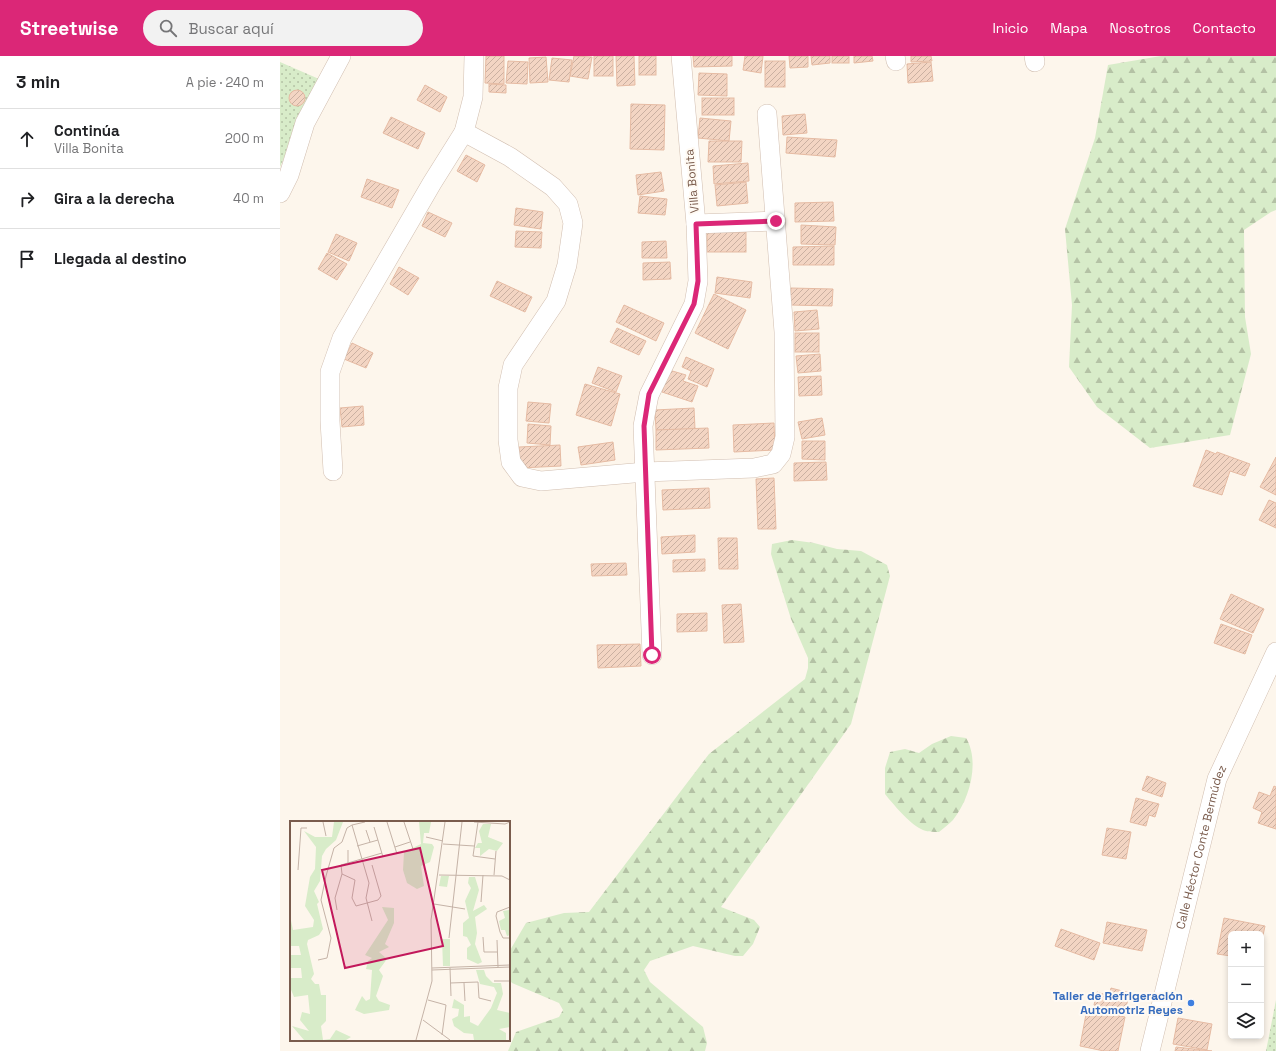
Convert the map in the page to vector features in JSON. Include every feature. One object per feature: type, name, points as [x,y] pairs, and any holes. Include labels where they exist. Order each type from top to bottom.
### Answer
[{"type":"street","points":[[280,193],[289,175],[305,123],[341,56]]},
{"type":"street","points":[[333,471],[330,421],[330,372],[342,338],[432,183],[464,132],[473,97],[474,56]]},
{"type":"street","name":"Villa Bonita","points":[[652,655],[644,426],[649,394],[694,304],[698,281],[696,224],[681,56]]},
{"type":"street","points":[[464,132],[510,158],[553,187],[568,204],[573,223],[567,265],[556,301],[513,365],[508,388],[508,440],[511,462],[522,477],[541,481],[645,472],[754,468],[773,464],[781,454],[785,437],[784,340],[767,114]]},
{"type":"street","points":[[696,224],[776,221]]},
{"type":"street","name":"Calle Héctor Conte Bermúdez","points":[[1150,1051],[1218,778],[1276,652]]},
{"type":"green space","points":[[1161,56],[1276,56],[1276,210],[1244,230],[1245,317],[1251,354],[1230,435],[1150,448],[1097,407],[1069,367],[1072,305],[1065,229],[1095,138],[1108,65]]},
{"type":"green space","points":[[280,62],[319,79],[280,167]]},
{"type":"green space","points":[[792,540],[814,543],[837,549],[861,551],[887,565],[890,576],[851,724],[721,907],[754,920],[760,927],[753,944],[743,956],[735,956],[693,946],[650,961],[644,970],[650,982],[703,1027],[707,1043],[705,1051],[508,1051],[516,1032],[559,1017],[563,1010],[559,1003],[512,983],[510,980],[510,950],[526,923],[564,913],[589,912],[709,754],[805,679],[808,668],[808,658],[791,619],[771,554],[772,544]]},
{"type":"green space","points":[[951,736],[966,738],[970,747],[973,769],[968,791],[964,802],[951,822],[939,832],[925,831],[906,818],[885,794],[885,768],[890,752],[905,749],[919,753],[932,744]]},
{"type":"green space","points":[[1276,1000],[1276,1051],[1266,1051]]},
{"type":"building","points":[[486,56],[504,56],[504,84],[485,83]]},
{"type":"building","points":[[574,56],[592,57],[588,79],[570,76]]},
{"type":"building","points":[[594,56],[613,56],[613,76],[594,76]]},
{"type":"building","points":[[616,56],[634,56],[635,85],[617,86]]},
{"type":"building","points":[[639,56],[656,56],[656,75],[639,75]]},
{"type":"building","points":[[693,56],[732,56],[732,66],[694,67]]},
{"type":"building","points":[[745,56],[763,56],[761,73],[743,70]]},
{"type":"building","points":[[789,56],[808,56],[808,67],[790,68]]},
{"type":"building","points":[[811,56],[830,56],[830,63],[812,65]]},
{"type":"building","points":[[832,56],[849,56],[849,63],[832,63]]},
{"type":"building","points":[[854,56],[872,56],[873,61],[854,63]]},
{"type":"building","points":[[911,56],[931,56],[932,61],[911,62]]},
{"type":"building","points":[[546,57],[548,82],[530,83],[529,58]]},
{"type":"building","points":[[552,58],[572,60],[569,82],[549,80]]},
{"type":"building","points":[[508,61],[528,62],[527,84],[506,83]]},
{"type":"building","points":[[765,61],[785,61],[785,87],[765,87]]},
{"type":"building","points":[[931,62],[933,81],[908,83],[907,64]]},
{"type":"building","points":[[699,73],[727,74],[727,96],[698,95]]},
{"type":"building","points":[[489,84],[506,85],[506,93],[489,92]]},
{"type":"building","points":[[425,85],[447,97],[440,112],[417,100]]},
{"type":"building","points":[[297,90],[304,95],[305,98],[300,105],[297,106],[290,101],[289,98],[294,91]]},
{"type":"building","points":[[702,98],[734,98],[734,115],[702,115]]},
{"type":"building","points":[[631,104],[665,105],[664,150],[630,149]]},
{"type":"building","points":[[805,114],[807,133],[783,135],[782,116]]},
{"type":"building","points":[[391,117],[425,133],[418,149],[383,133]]},
{"type":"building","points":[[700,118],[731,121],[729,141],[698,138]]},
{"type":"building","points":[[787,137],[837,140],[835,157],[786,153]]},
{"type":"building","points":[[709,141],[742,141],[741,162],[708,162]]},
{"type":"building","points":[[466,155],[485,165],[477,182],[457,171]]},
{"type":"building","points":[[748,163],[749,181],[714,184],[713,166]]},
{"type":"building","points":[[661,172],[664,191],[638,195],[636,175]]},
{"type":"building","points":[[367,179],[399,190],[392,208],[361,197]]},
{"type":"building","points":[[746,182],[748,203],[717,206],[715,185]]},
{"type":"building","points":[[640,196],[667,199],[665,215],[638,213]]},
{"type":"building","points":[[833,202],[834,221],[795,222],[795,203]]},
{"type":"building","points":[[516,208],[543,212],[541,229],[514,225]]},
{"type":"building","points":[[428,212],[452,223],[445,237],[422,226]]},
{"type":"building","points":[[801,225],[836,227],[835,245],[801,244]]},
{"type":"building","points":[[516,231],[542,232],[541,248],[515,247]]},
{"type":"building","points":[[707,232],[746,232],[746,252],[707,252]]},
{"type":"building","points":[[336,234],[357,243],[349,261],[328,252]]},
{"type":"building","points":[[666,241],[667,258],[642,258],[642,242]]},
{"type":"building","points":[[834,246],[834,265],[793,265],[793,247]]},
{"type":"building","points":[[327,253],[347,264],[337,280],[318,269]]},
{"type":"building","points":[[670,262],[671,279],[643,280],[643,263]]},
{"type":"building","points":[[399,267],[419,278],[408,295],[390,284]]},
{"type":"building","points":[[717,277],[752,282],[750,298],[715,293]]},
{"type":"building","points":[[497,281],[532,297],[525,312],[490,296]]},
{"type":"building","points":[[791,288],[833,289],[832,306],[790,305]]},
{"type":"building","points":[[714,294],[746,310],[728,349],[695,333]]},
{"type":"building","points":[[624,305],[664,323],[656,341],[616,322]]},
{"type":"building","points":[[817,310],[819,329],[795,331],[794,312]]},
{"type":"building","points":[[617,328],[646,341],[639,355],[610,342]]},
{"type":"building","points":[[795,333],[819,333],[819,352],[795,352]]},
{"type":"building","points":[[352,343],[373,353],[366,368],[344,359]]},
{"type":"building","points":[[820,354],[821,371],[798,373],[796,356]]},
{"type":"building","points":[[686,357],[714,369],[707,387],[688,379],[691,371],[682,367]]},
{"type":"building","points":[[598,367],[622,376],[616,392],[592,383]]},
{"type":"building","points":[[669,370],[686,375],[683,381],[698,386],[692,402],[662,392]]},
{"type":"building","points":[[821,376],[822,395],[799,396],[798,377]]},
{"type":"building","points":[[585,384],[620,394],[611,426],[576,415]]},
{"type":"building","points":[[528,402],[551,404],[549,423],[526,421]]},
{"type":"building","points":[[363,406],[364,425],[342,427],[340,408]]},
{"type":"building","points":[[694,408],[695,429],[656,430],[655,410]]},
{"type":"building","points":[[822,418],[825,435],[802,439],[798,422]]},
{"type":"building","points":[[774,423],[775,450],[734,452],[733,425]]},
{"type":"building","points":[[528,424],[551,426],[550,445],[527,443]]},
{"type":"building","points":[[708,428],[709,448],[656,450],[656,430]]},
{"type":"building","points":[[802,441],[825,441],[825,460],[802,459]]},
{"type":"building","points":[[613,442],[615,460],[581,465],[578,447]]},
{"type":"building","points":[[560,445],[561,466],[520,468],[519,447]]},
{"type":"building","points":[[1206,450],[1216,454],[1217,452],[1250,464],[1245,476],[1230,471],[1222,495],[1193,486]]},
{"type":"building","points":[[1276,457],[1276,495],[1260,487]]},
{"type":"building","points":[[826,462],[827,480],[794,481],[794,463]]},
{"type":"building","points":[[774,478],[776,529],[758,529],[756,479]]},
{"type":"building","points":[[709,488],[710,508],[663,510],[662,490]]},
{"type":"building","points":[[1269,500],[1276,503],[1276,528],[1259,520]]},
{"type":"building","points":[[695,535],[695,552],[662,554],[661,537]]},
{"type":"building","points":[[718,538],[737,538],[738,569],[719,569]]},
{"type":"building","points":[[705,559],[705,571],[673,572],[673,560]]},
{"type":"building","points":[[626,563],[627,575],[592,576],[591,564]]},
{"type":"building","points":[[1231,594],[1264,609],[1253,633],[1220,619]]},
{"type":"building","points":[[741,604],[744,642],[724,643],[722,605]]},
{"type":"building","points":[[707,613],[707,631],[677,632],[677,614]]},
{"type":"building","points":[[1221,624],[1252,635],[1245,654],[1214,643]]},
{"type":"building","points":[[640,644],[641,666],[598,668],[597,645]]},
{"type":"building","points":[[1147,776],[1166,783],[1162,797],[1142,790]]},
{"type":"building","points":[[1274,786],[1276,787],[1276,829],[1258,823],[1262,812],[1253,808],[1259,792],[1270,796]]},
{"type":"building","points":[[1136,798],[1159,804],[1155,817],[1149,815],[1146,826],[1130,822]]},
{"type":"building","points":[[1107,828],[1131,832],[1126,859],[1102,855]]},
{"type":"building","points":[[1224,918],[1265,926],[1264,931],[1228,931],[1228,956],[1217,954]]},
{"type":"building","points":[[1107,922],[1147,930],[1142,951],[1103,943]]},
{"type":"building","points":[[1061,929],[1100,943],[1094,960],[1055,946]]},
{"type":"building","points":[[1111,988],[1130,993],[1124,1013],[1094,1005],[1097,992],[1109,996]]},
{"type":"building","points":[[1087,1009],[1125,1017],[1118,1051],[1104,1051],[1080,1046]]},
{"type":"building","points":[[1178,1018],[1212,1024],[1207,1050],[1173,1044]]},
{"type":"building","points":[[1176,1047],[1212,1051],[1175,1051]]},
{"type":"place","name":"Taller de Refrigeración Automotriz Reyes","points":[[1191,1003]]},
{"type":"route","points":[[652,655],[644,426],[649,394],[694,304],[698,281],[696,224],[776,221]]}]
